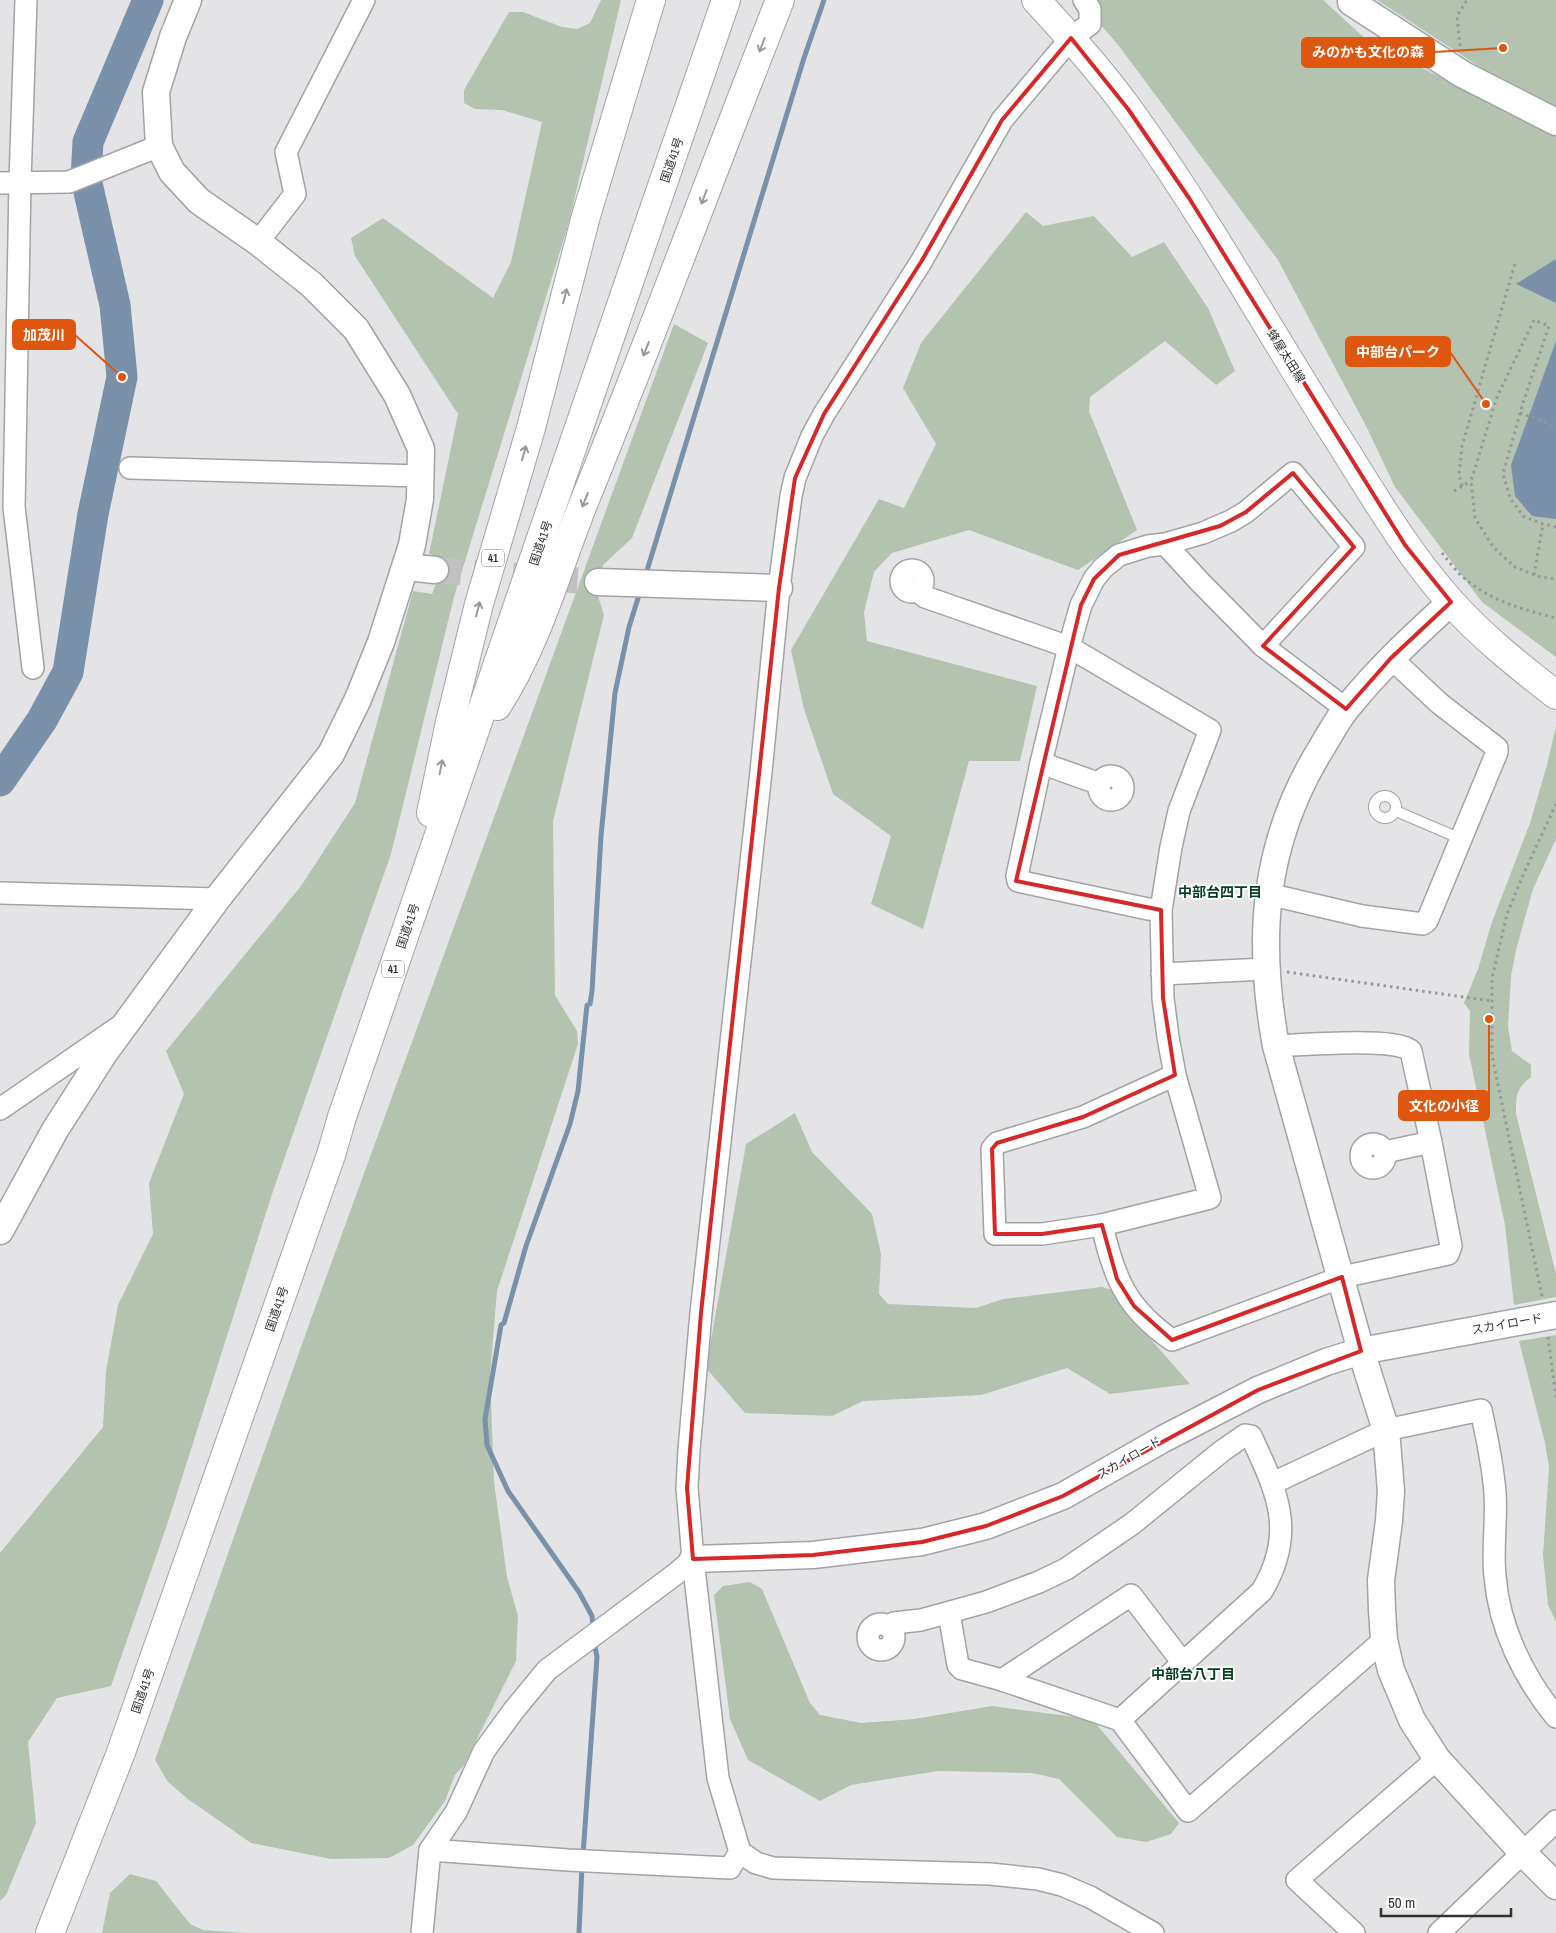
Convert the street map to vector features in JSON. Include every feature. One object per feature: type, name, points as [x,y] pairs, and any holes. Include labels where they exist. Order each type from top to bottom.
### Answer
[{"type":"main road","name":"41","points":[[342,1117],[369,1016],[419,864],[434,804],[452,713],[479,604],[531,428],[586,216],[652,0]]},
{"type":"main road","name":"国道41号","points":[[50,1933],[120,1755],[331,1155],[342,1117],[726,0]]},
{"type":"main road","name":"国道41号","points":[[60,1933],[107,1817],[157,1680],[339,1159],[484,726],[546,559],[736,0]]},
{"type":"main road","name":"41","points":[[484,726],[512,682],[543,610],[780,0]]},
{"type":"main road","name":"蜂屋太田線","points":[[1036,0],[1071,38],[1128,109],[1189,198],[1216,238],[1270,330],[1405,545],[1450,602],[1515,663],[1556,695]]},
{"type":"street","points":[[26,0],[10,183],[14,507],[33,668]]},
{"type":"street","points":[[0,1230],[55,1130],[105,1052],[218,899],[331,754],[358,699],[381,642],[412,545],[420,499],[421,449],[397,395],[356,328],[312,285],[258,242],[199,201],[172,172],[158,146],[156,92],[188,0]]},
{"type":"street","points":[[258,242],[295,194],[286,152],[364,0]]},
{"type":"street","points":[[1084,0],[1090,9],[1090,24],[1071,38],[1002,120],[921,262],[816,429],[799,464],[791,496],[779,588],[695,1381],[687,1488],[693,1559],[718,1778],[740,1852],[756,1863],[773,1868],[990,1874],[1038,1879],[1062,1885],[1090,1897],[1152,1933]]},
{"type":"street","points":[[1350,1],[1462,74],[1556,122]]},
{"type":"street","points":[[10,183],[68,182],[158,146]]},
{"type":"street","points":[[130,468],[421,476]]},
{"type":"street","points":[[1161,910],[1148,909],[1018,881],[1017,876],[1041,763],[1069,647],[1085,596],[1103,568],[1119,555],[1202,533],[1231,521],[1246,512],[1293,473],[1354,547],[1263,646]]},
{"type":"street","points":[[1165,544],[1206,589],[1263,646],[1346,709]]},
{"type":"street","points":[[406,567],[435,570]]},
{"type":"street","points":[[598,582],[779,588]]},
{"type":"street","points":[[919,590],[925,597],[1069,647],[1210,730],[1179,811],[1161,910],[1165,1017],[1175,1075],[1210,1198],[1102,1225],[1042,1234],[995,1234],[992,1149],[997,1143],[1082,1117],[1175,1075]]},
{"type":"street","points":[[1450,602],[1391,658],[1346,709],[1306,774],[1290,808],[1275,857],[1268,894],[1265,926],[1265,969],[1268,1006],[1276,1046],[1342,1277],[1361,1351],[1386,1430],[1391,1492],[1381,1580],[1384,1640],[1390,1670],[1412,1720],[1437,1759],[1522,1852],[1556,1886]]},
{"type":"street","points":[[1268,894],[1362,916],[1423,924],[1427,921],[1497,752],[1497,748],[1439,703],[1391,658]]},
{"type":"street","points":[[1041,763],[1100,784]]},
{"type":"street","points":[[0,893],[218,899]]},
{"type":"street","points":[[1162,974],[1265,969]]},
{"type":"street","points":[[0,1108],[129,1020]]},
{"type":"street","points":[[1102,1225],[1117,1280],[1134,1306],[1152,1326],[1172,1340],[1342,1277],[1444,1256],[1450,1251],[1451,1246],[1431,1142],[1411,1050],[1408,1047],[1348,1043],[1276,1046]]},
{"type":"street","points":[[1385,1152],[1431,1142]]},
{"type":"street","name":"スカイロード","points":[[693,1559],[813,1555],[922,1542],[986,1526],[1063,1496],[1163,1439],[1258,1390],[1326,1362],[1361,1351],[1551,1316]]},
{"type":"street","points":[[1273,1483],[1386,1430],[1481,1410],[1494,1484],[1495,1577],[1504,1621],[1514,1649],[1538,1695],[1556,1717]]},
{"type":"street","points":[[889,1627],[894,1623],[921,1620],[949,1613],[1013,1592],[1066,1569],[1132,1524],[1176,1486],[1245,1436],[1251,1436],[1273,1483],[1279,1508],[1281,1524],[1280,1543],[1272,1575],[1262,1591],[1120,1720]]},
{"type":"street","points":[[422,1933],[430,1850],[456,1812],[484,1751],[547,1670],[693,1559]]},
{"type":"street","points":[[1002,1680],[1131,1595],[1183,1663]]},
{"type":"street","points":[[949,1613],[958,1665],[962,1669],[1002,1680],[1120,1720],[1188,1811],[1384,1640]]},
{"type":"street","points":[[1354,1933],[1297,1880],[1437,1759]]},
{"type":"street","points":[[1439,1933],[1556,1821]]},
{"type":"street","points":[[430,1850],[595,1862],[730,1868],[740,1852]]},
{"type":"lane","points":[[1396,811],[1461,839]]},
{"type":"path","points":[[1462,74],[1458,16],[1467,0]]},
{"type":"path","points":[[1462,486],[1460,475],[1462,446],[1516,260]]},
{"type":"path","points":[[1556,527],[1523,516],[1510,498],[1503,474],[1520,412],[1549,326],[1534,320],[1497,397],[1471,481],[1475,518],[1494,548],[1515,567],[1534,575],[1556,579]]},
{"type":"path","points":[[1520,412],[1556,426]]},
{"type":"path","points":[[1454,491],[1471,481]]},
{"type":"path","points":[[1534,575],[1543,524]]},
{"type":"path","points":[[1441,552],[1468,582],[1486,594],[1509,604],[1556,618]]},
{"type":"path","points":[[1556,804],[1507,914],[1492,978],[1492,1056],[1527,1219],[1551,1316],[1556,1398]]},
{"type":"path","points":[[1265,969],[1492,1001]]},
{"type":"highlighted area","points":[[1071,38],[1128,109],[1189,198],[1405,545],[1451,602],[1391,658],[1346,709],[1263,646],[1354,547],[1293,473],[1246,512],[1220,526],[1119,555],[1094,579],[1081,605],[1016,881],[1161,910],[1163,998],[1175,1075],[1083,1117],[997,1143],[992,1149],[995,1234],[1042,1234],[1102,1225],[1117,1279],[1134,1306],[1172,1340],[1342,1277],[1361,1351],[1258,1390],[1063,1496],[986,1526],[922,1542],[813,1555],[693,1559],[687,1488],[701,1313],[779,588],[795,478],[824,414],[921,262],[1002,120]]},
{"type":"green space","points":[[601,0],[621,0],[569,222],[454,597],[391,854],[273,1191],[167,1525],[111,1686],[57,1698],[28,1742],[36,1823],[6,1895],[0,1901],[0,1553],[103,1427],[106,1371],[118,1305],[153,1234],[149,1183],[184,1094],[166,1051],[301,886],[355,803],[413,591],[432,594],[445,559],[429,554],[458,414],[355,256],[351,238],[383,218],[493,298],[511,262],[542,122],[502,110],[475,109],[464,103],[464,90],[509,12],[523,12],[562,27],[577,29],[590,23]]},
{"type":"green space","points":[[1079,0],[1323,0],[1370,43],[1556,133],[1556,657],[1482,602],[1395,487],[1366,426],[1278,260],[1119,46]]},
{"type":"green space","points":[[1377,0],[1556,0],[1556,111],[1506,84]]},
{"type":"green space","points":[[1026,212],[1043,226],[1094,216],[1132,257],[1164,242],[1208,308],[1235,371],[1216,385],[1165,341],[1090,397],[1089,411],[1137,530],[1078,570],[969,530],[892,553],[874,572],[864,612],[867,641],[1037,686],[1020,761],[969,761],[923,929],[871,904],[891,836],[833,794],[804,709],[791,650],[879,499],[904,508],[936,444],[903,388],[921,343]]},
{"type":"green space","points":[[674,324],[708,343],[632,538],[603,565],[597,593],[604,615],[553,821],[555,995],[577,1031],[578,1044],[497,1291],[490,1375],[494,1482],[507,1577],[518,1616],[516,1661],[464,1765],[455,1775],[445,1801],[413,1845],[389,1858],[331,1859],[251,1843],[188,1799],[168,1782],[155,1760],[312,1316]]},
{"type":"green space","points":[[1556,726],[1556,839],[1533,889],[1516,950],[1511,976],[1508,1027],[1512,1051],[1531,1065],[1531,1077],[1522,1085],[1518,1093],[1516,1114],[1556,1274],[1556,1297],[1514,1305],[1505,1225],[1469,1054],[1470,1011],[1464,1003],[1478,969],[1492,922],[1530,823]]},
{"type":"green space","points":[[795,1113],[812,1152],[872,1214],[881,1254],[879,1294],[888,1304],[976,1308],[1003,1299],[1102,1287],[1115,1291],[1120,1304],[1190,1384],[1110,1394],[1067,1368],[981,1395],[863,1401],[832,1416],[745,1413],[706,1368],[746,1144]]},
{"type":"green space","points":[[1556,1335],[1556,1622],[1548,1605],[1543,1555],[1549,1467],[1545,1443],[1519,1341]]},
{"type":"green space","points":[[750,1582],[762,1589],[810,1703],[820,1715],[861,1723],[914,1719],[992,1706],[1083,1718],[1097,1725],[1179,1823],[1171,1834],[1146,1842],[1117,1837],[1059,1779],[1032,1773],[938,1771],[851,1785],[820,1801],[748,1760],[730,1719],[714,1595],[723,1586]]},
{"type":"green space","points":[[130,1874],[156,1881],[190,1924],[203,1930],[246,1933],[102,1933],[110,1893]]},
{"type":"water","points":[[1556,259],[1556,303],[1516,284]]},
{"type":"water","points":[[1556,341],[1556,519],[1532,516],[1515,496],[1511,465]]},
{"type":"waterway","points":[[0,781],[42,720],[68,672],[93,514],[122,377],[115,305],[86,179],[88,142],[148,0]]},
{"type":"waterway","points":[[645,577],[804,58],[824,0]]},
{"type":"waterway","points":[[593,1628],[592,1616],[579,1592],[508,1491],[487,1445],[485,1419],[501,1325],[504,1323],[526,1246],[570,1124],[578,1091],[587,1005],[590,1004],[592,991],[601,836],[615,693],[629,627],[640,592]]},
{"type":"waterway","points":[[583,1855],[597,1657],[594,1642]]},
{"type":"waterway","points":[[579,1933],[582,1866]]},
{"type":"tunnel","points":[[435,570],[598,582]]},
{"type":"place","name":"みのかも文化の森","points":[[1503,48]]},
{"type":"place","name":"加茂川","points":[[122,377]]},
{"type":"place","name":"中部台パーク","points":[[1486,404]]},
{"type":"place","name":"文化の小径","points":[[1489,1019]]},
{"type":"district","name":"中部台四丁目","points":[[1220,892]]},
{"type":"district","name":"中部台八丁目","points":[[1193,1674]]}]
